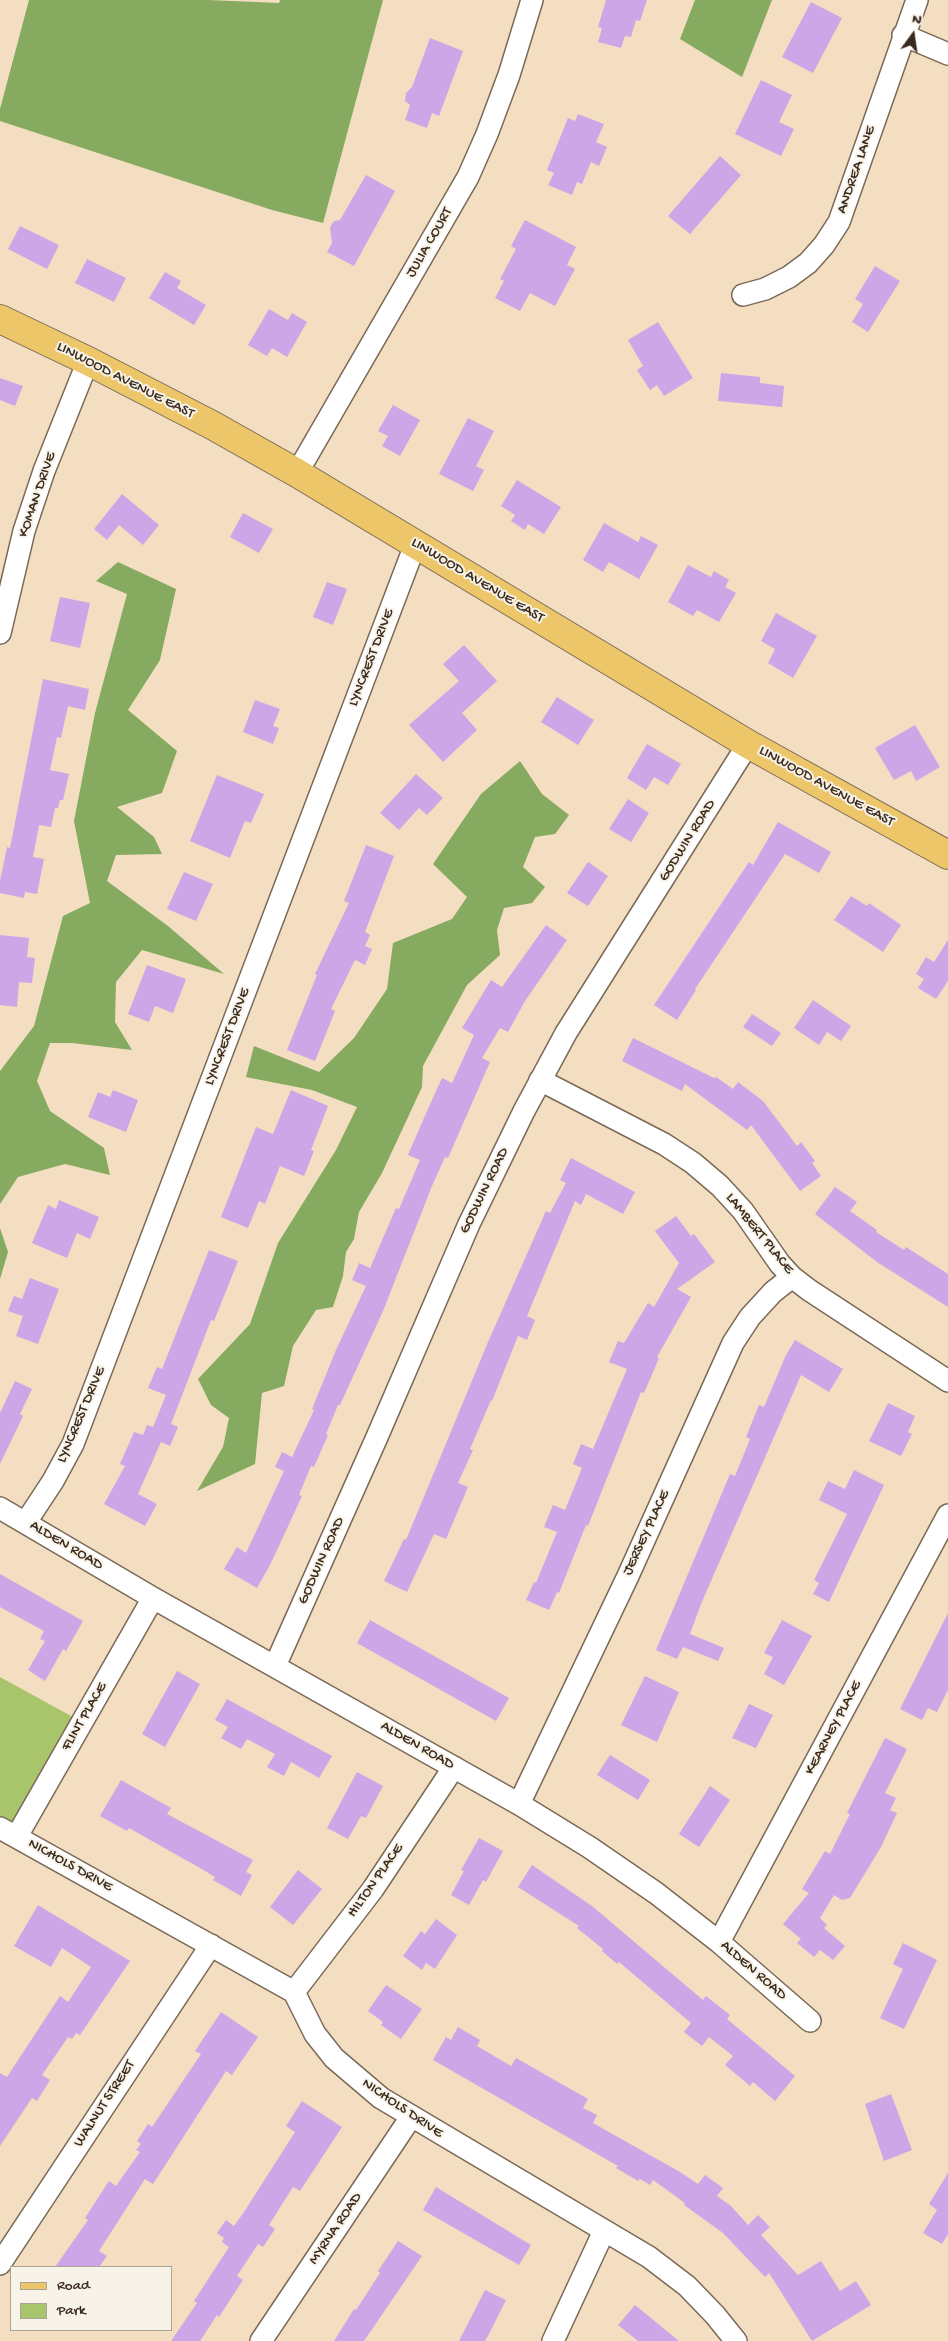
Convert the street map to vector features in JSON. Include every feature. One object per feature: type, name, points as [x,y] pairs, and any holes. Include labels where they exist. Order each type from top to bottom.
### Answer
[{"type":"main road","name":"LINWOOD AVENUE EAST","points":[[0,319],[184,409],[296,473],[748,744],[948,855]]},
{"type":"street","name":"JULIA COURT","points":[[296,473],[468,177],[488,134],[509,75],[532,0]]},
{"type":"street","name":"ANDREA LANE","points":[[743,295],[765,289],[802,268],[824,245],[838,222],[917,0]]},
{"type":"street","points":[[903,35],[948,54]]},
{"type":"street","name":"KOMAN DRIVE","points":[[0,633],[24,531],[44,471],[88,361]]},
{"type":"street","name":"LYNCREST DRIVE","points":[[26,1522],[54,1481],[73,1444],[415,545]]},
{"type":"street","name":"GODWIN ROAD","points":[[275,1666],[378,1437],[469,1224],[540,1080],[566,1033],[748,744]]},
{"type":"street","name":"LAMBERT PLACE","points":[[540,1080],[664,1144],[693,1163],[720,1186],[743,1211],[780,1264],[792,1276],[809,1290],[948,1380]]},
{"type":"street","name":"JERSEY PLACE","points":[[519,1804],[628,1576],[733,1343],[750,1317],[773,1292],[792,1276]]},
{"type":"street","name":"ALDEN ROAD","points":[[0,1508],[153,1598],[519,1804],[589,1847],[656,1893],[719,1942],[810,2021]]},
{"type":"street","name":"KEARNEY PLACE","points":[[719,1942],[948,1515]]},
{"type":"street","name":"FLINT PLACE","points":[[8,1832],[153,1598]]},
{"type":"street","name":"HILTON PLACE","points":[[294,1992],[372,1888],[454,1767]]},
{"type":"street","name":"NICHOLS DRIVE","points":[[8,1832],[294,1992],[315,2034],[334,2058],[381,2098],[650,2257],[687,2286],[715,2315],[736,2341]]},
{"type":"street","name":"WALNUT STREET","points":[[0,2264],[210,1945]]},
{"type":"street","name":"MYRNA ROAD","points":[[261,2341],[411,2117]]},
{"type":"street","points":[[553,2341],[604,2231]]},
{"type":"green space","points":[[29,0],[208,0],[279,3],[280,0],[383,0],[323,223],[272,210],[0,121],[0,109]]},
{"type":"green space","points":[[695,0],[772,0],[742,77],[680,39]]},
{"type":"green space","points":[[118,562],[176,589],[160,660],[128,710],[177,751],[162,793],[117,807],[154,837],[162,854],[116,855],[107,881],[168,926],[224,974],[142,950],[116,982],[115,1022],[132,1050],[72,1043],[50,1043],[37,1081],[50,1111],[104,1148],[110,1175],[65,1164],[18,1177],[0,1204],[0,1071],[34,1026],[63,916],[90,903],[74,821],[95,713],[127,594],[96,581]]},
{"type":"green space","points":[[520,761],[542,794],[569,815],[555,834],[535,837],[523,867],[545,887],[532,903],[504,908],[497,930],[500,955],[467,985],[423,1066],[422,1087],[382,1173],[359,1212],[354,1239],[346,1252],[343,1276],[333,1307],[316,1310],[293,1346],[284,1386],[262,1393],[255,1464],[197,1491],[223,1447],[229,1418],[211,1405],[198,1379],[250,1324],[278,1243],[336,1150],[357,1107],[312,1090],[246,1077],[254,1046],[319,1072],[354,1038],[387,989],[393,943],[452,919],[467,897],[433,864],[481,794]]},
{"type":"green space","points":[[0,1228],[8,1252],[0,1279]]},
{"type":"green space","points":[[0,1677],[82,1722],[17,1836],[0,1828]]},
{"type":"building","points":[[606,0],[647,0],[640,21],[636,20],[631,37],[625,36],[621,48],[598,42],[602,28],[598,27]]},
{"type":"building","points":[[811,2],[842,18],[813,73],[782,57]]},
{"type":"building","points":[[430,38],[463,51],[439,116],[432,113],[427,128],[405,120],[410,105],[405,101],[406,93],[412,87]]},
{"type":"building","points":[[761,80],[792,95],[779,122],[794,129],[781,156],[735,134]]},
{"type":"building","points":[[578,114],[604,124],[596,142],[607,147],[599,166],[591,162],[582,184],[577,182],[572,195],[548,185],[554,173],[547,170],[568,118],[575,121]]},
{"type":"building","points":[[720,156],[741,175],[690,234],[668,216]]},
{"type":"building","points":[[366,175],[395,191],[354,266],[327,252],[332,243],[330,227],[334,221],[340,220]]},
{"type":"building","points":[[525,220],[576,247],[567,265],[575,269],[555,306],[530,293],[520,311],[495,298],[504,281],[500,279],[516,249],[511,246]]},
{"type":"building","points":[[20,226],[59,245],[47,269],[8,249]]},
{"type":"building","points":[[87,259],[126,278],[114,302],[75,283]]},
{"type":"building","points":[[875,266],[900,281],[868,332],[852,322],[863,304],[855,299]]},
{"type":"building","points":[[165,272],[181,281],[177,288],[206,305],[194,325],[149,298]]},
{"type":"building","points":[[269,309],[288,320],[292,313],[307,322],[287,357],[272,348],[267,356],[248,345]]},
{"type":"building","points":[[658,322],[693,378],[664,396],[657,385],[650,390],[637,370],[643,366],[628,340]]},
{"type":"building","points":[[721,373],[760,377],[760,383],[784,386],[782,407],[718,401]]},
{"type":"building","points":[[0,378],[23,386],[15,406],[0,400]]},
{"type":"building","points":[[393,405],[420,420],[400,456],[382,446],[388,436],[378,431]]},
{"type":"building","points":[[468,418],[494,431],[476,466],[484,470],[473,491],[439,474]]},
{"type":"building","points":[[517,480],[561,507],[544,534],[528,524],[525,530],[511,521],[515,515],[501,506]]},
{"type":"building","points":[[122,494],[159,525],[143,545],[119,525],[107,540],[94,529]]},
{"type":"building","points":[[243,513],[273,529],[259,553],[230,537]]},
{"type":"building","points":[[604,523],[638,542],[641,536],[658,545],[639,579],[609,562],[603,572],[583,560]]},
{"type":"building","points":[[688,565],[711,577],[714,571],[729,580],[725,587],[736,593],[719,622],[697,610],[693,616],[668,602]]},
{"type":"building","points":[[327,582],[347,589],[333,625],[313,617]]},
{"type":"building","points":[[60,597],[90,603],[80,648],[50,641]]},
{"type":"building","points":[[776,613],[817,636],[793,678],[768,663],[775,649],[761,641]]},
{"type":"building","points":[[464,645],[497,681],[462,713],[477,730],[443,762],[409,725],[459,681],[443,664]]},
{"type":"building","points":[[43,679],[89,689],[85,710],[68,706],[61,738],[57,737],[50,770],[69,774],[63,800],[60,800],[58,808],[55,808],[51,827],[39,825],[33,857],[44,859],[37,894],[25,892],[24,898],[0,893],[0,881],[7,847],[10,848]]},
{"type":"building","points":[[557,697],[594,720],[578,745],[541,722]]},
{"type":"building","points":[[255,700],[280,709],[273,726],[279,728],[273,744],[243,732]]},
{"type":"building","points":[[915,725],[940,767],[916,781],[911,771],[894,780],[875,748]]},
{"type":"building","points":[[647,744],[681,764],[668,785],[654,777],[646,790],[627,778]]},
{"type":"building","points":[[416,774],[443,798],[427,815],[419,808],[399,830],[380,813]]},
{"type":"building","points":[[217,775],[264,794],[251,823],[245,821],[230,858],[190,841]]},
{"type":"building","points":[[628,799],[649,813],[631,842],[609,829]]},
{"type":"building","points":[[778,822],[831,852],[819,873],[785,854],[695,989],[677,1020],[654,1005],[749,862],[753,865]]},
{"type":"building","points":[[366,845],[394,856],[365,932],[370,935],[365,946],[372,949],[365,965],[355,960],[331,1009],[335,1011],[315,1061],[287,1050],[317,975],[315,974],[349,903],[344,901]]},
{"type":"building","points":[[588,862],[608,876],[588,906],[567,893]]},
{"type":"building","points":[[184,872],[213,884],[196,921],[167,909]]},
{"type":"building","points":[[851,896],[867,906],[869,903],[901,925],[883,952],[834,920]]},
{"type":"building","points":[[546,925],[567,940],[525,1001],[508,1032],[500,1028],[482,1058],[490,1062],[448,1158],[445,1157],[432,1186],[383,1311],[340,1405],[338,1405],[326,1434],[328,1435],[314,1467],[311,1466],[299,1495],[302,1496],[271,1563],[257,1588],[224,1569],[237,1547],[246,1553],[284,1471],[275,1467],[282,1452],[292,1457],[314,1410],[312,1409],[336,1350],[366,1286],[352,1280],[359,1263],[370,1268],[396,1208],[399,1209],[420,1160],[408,1155],[427,1111],[442,1078],[452,1083],[474,1035],[462,1028],[491,980],[502,987]]},
{"type":"building","points":[[0,935],[29,938],[27,957],[35,958],[32,983],[19,982],[17,1007],[0,1005]]},
{"type":"building","points":[[948,940],[948,981],[936,999],[918,988],[924,979],[916,974],[926,957],[934,962]]},
{"type":"building","points":[[147,965],[186,979],[173,1013],[155,1006],[149,1022],[128,1014]]},
{"type":"building","points":[[813,1000],[851,1026],[841,1041],[827,1032],[819,1045],[794,1028]]},
{"type":"building","points":[[752,1014],[781,1033],[772,1046],[743,1027]]},
{"type":"building","points":[[633,1038],[714,1078],[716,1077],[733,1089],[738,1082],[763,1101],[797,1146],[801,1142],[815,1161],[812,1163],[821,1176],[800,1191],[751,1125],[747,1130],[685,1084],[682,1091],[622,1061]]},
{"type":"building","points":[[113,1090],[138,1100],[126,1132],[88,1117],[98,1092],[110,1097]]},
{"type":"building","points":[[291,1090],[328,1106],[311,1150],[314,1151],[304,1176],[280,1166],[265,1204],[259,1201],[248,1228],[221,1217],[256,1127],[273,1134]]},
{"type":"building","points":[[571,1158],[635,1192],[623,1214],[586,1194],[581,1205],[575,1201],[527,1316],[535,1320],[527,1340],[518,1336],[470,1449],[473,1450],[458,1483],[468,1487],[446,1539],[434,1534],[407,1592],[384,1581],[404,1539],[406,1540],[488,1342],[546,1211],[550,1213],[566,1183],[560,1180]]},
{"type":"building","points":[[835,1187],[857,1202],[850,1211],[877,1230],[876,1232],[904,1250],[906,1247],[948,1274],[948,1307],[877,1262],[815,1214]]},
{"type":"building","points":[[59,1200],[99,1217],[90,1239],[77,1233],[67,1258],[32,1243],[48,1205],[56,1209]]},
{"type":"building","points":[[676,1216],[691,1236],[694,1234],[715,1262],[677,1289],[691,1297],[657,1357],[659,1358],[644,1393],[641,1392],[588,1526],[586,1525],[559,1593],[557,1592],[549,1610],[526,1600],[534,1582],[536,1583],[557,1532],[544,1527],[553,1505],[565,1510],[582,1468],[573,1464],[581,1444],[593,1449],[627,1369],[609,1362],[618,1341],[624,1343],[648,1303],[654,1307],[679,1263],[655,1231]]},
{"type":"building","points":[[209,1250],[238,1261],[214,1321],[211,1320],[171,1424],[178,1427],[170,1446],[161,1442],[138,1494],[157,1504],[145,1526],[104,1504],[125,1466],[120,1464],[134,1432],[143,1435],[147,1425],[153,1427],[166,1395],[148,1388],[157,1367],[162,1369]]},
{"type":"building","points":[[30,1278],[59,1289],[38,1344],[16,1336],[23,1316],[8,1311],[14,1296],[22,1299]]},
{"type":"building","points":[[795,1340],[843,1369],[829,1392],[801,1375],[701,1604],[690,1634],[724,1648],[718,1661],[683,1647],[677,1659],[656,1650],[730,1474],[735,1476],[750,1439],[746,1437],[759,1405],[764,1407],[785,1357]]},
{"type":"building","points":[[15,1381],[32,1389],[20,1414],[23,1416],[0,1464],[0,1413]]},
{"type":"building","points":[[888,1403],[915,1416],[908,1432],[912,1434],[901,1456],[869,1441]]},
{"type":"building","points":[[854,1470],[884,1485],[829,1602],[813,1594],[819,1583],[814,1580],[847,1514],[819,1500],[828,1481],[845,1489]]},
{"type":"building","points":[[0,1574],[83,1621],[66,1651],[63,1649],[45,1681],[28,1670],[45,1641],[40,1639],[44,1631],[0,1607]]},
{"type":"building","points":[[948,1613],[948,1690],[937,1712],[928,1708],[922,1720],[900,1709]]},
{"type":"building","points":[[370,1620],[509,1698],[496,1721],[357,1643]]},
{"type":"building","points":[[782,1620],[812,1636],[784,1685],[764,1674],[773,1657],[764,1653]]},
{"type":"building","points":[[177,1671],[200,1684],[165,1747],[142,1734]]},
{"type":"building","points":[[645,1676],[679,1692],[657,1742],[621,1725]]},
{"type":"building","points":[[227,1699],[332,1756],[319,1778],[291,1762],[284,1776],[267,1767],[275,1754],[247,1739],[241,1749],[221,1738],[228,1727],[215,1720]]},
{"type":"building","points":[[749,1704],[773,1715],[756,1748],[732,1738]]},
{"type":"building","points":[[885,1738],[907,1749],[885,1793],[896,1798],[890,1810],[897,1813],[881,1847],[850,1898],[842,1900],[834,1895],[820,1918],[827,1925],[824,1928],[845,1946],[833,1960],[820,1950],[814,1957],[797,1943],[801,1939],[783,1924],[809,1893],[802,1889],[825,1851],[830,1854],[850,1814],[847,1813]]},
{"type":"building","points":[[610,1755],[650,1780],[638,1800],[597,1775]]},
{"type":"building","points":[[357,1772],[383,1786],[366,1818],[361,1816],[348,1839],[327,1828]]},
{"type":"building","points":[[121,1780],[171,1808],[167,1814],[253,1860],[246,1872],[252,1875],[241,1896],[213,1880],[215,1877],[200,1868],[129,1828],[127,1831],[100,1816]]},
{"type":"building","points":[[710,1786],[730,1800],[699,1847],[679,1834]]},
{"type":"building","points":[[479,1838],[503,1851],[486,1882],[483,1880],[469,1905],[451,1895],[464,1871],[461,1870]]},
{"type":"building","points":[[532,1865],[592,1906],[703,2000],[706,1996],[730,2015],[727,2019],[795,2076],[775,2101],[753,2082],[750,2086],[725,2065],[733,2056],[709,2037],[702,2046],[684,2032],[691,2023],[619,1962],[617,1964],[602,1951],[603,1949],[577,1928],[579,1926],[518,1887]]},
{"type":"building","points":[[298,1870],[322,1889],[293,1925],[270,1907]]},
{"type":"building","points":[[38,1905],[130,1961],[80,2035],[76,2033],[72,2039],[68,2037],[42,2075],[50,2080],[37,2101],[32,2098],[0,2146],[0,2073],[7,2077],[60,1996],[68,2002],[91,1967],[62,1948],[51,1967],[14,1946]]},
{"type":"building","points":[[436,1919],[457,1935],[435,1969],[426,1963],[422,1970],[403,1956],[421,1931],[425,1934]]},
{"type":"building","points":[[903,1943],[937,1960],[904,2029],[880,2018],[903,1969],[893,1964]]},
{"type":"building","points":[[386,1985],[422,2009],[401,2039],[381,2025],[383,2022],[368,2011]]},
{"type":"building","points":[[221,2012],[258,2037],[232,2075],[226,2071],[153,2184],[145,2179],[99,2251],[107,2256],[100,2266],[56,2266],[88,2220],[85,2218],[109,2181],[116,2186],[140,2152],[136,2150],[141,2144],[137,2141],[148,2124],[152,2127],[201,2054],[195,2051]]},
{"type":"building","points":[[458,2027],[480,2040],[477,2046],[511,2066],[516,2058],[588,2099],[583,2108],[597,2115],[593,2123],[698,2184],[705,2175],[723,2188],[717,2196],[731,2206],[748,2225],[758,2215],[770,2227],[761,2235],[798,2275],[821,2261],[840,2291],[856,2281],[871,2305],[812,2341],[769,2273],[765,2277],[723,2233],[684,2205],[685,2203],[653,2180],[650,2185],[640,2179],[638,2181],[616,2168],[618,2166],[433,2060],[446,2037],[451,2040]]},
{"type":"building","points":[[891,2094],[912,2150],[884,2161],[865,2104]]},
{"type":"building","points":[[302,2101],[342,2127],[300,2191],[293,2187],[269,2225],[275,2229],[263,2247],[258,2244],[237,2276],[243,2280],[219,2317],[217,2315],[200,2341],[171,2341],[197,2303],[194,2301],[229,2247],[222,2242],[224,2238],[217,2233],[226,2220],[234,2226],[246,2209],[295,2132],[286,2126]]},
{"type":"building","points":[[948,2173],[948,2234],[942,2244],[923,2233],[937,2210],[929,2204]]},
{"type":"building","points":[[436,2187],[531,2245],[519,2265],[423,2210]]},
{"type":"building","points":[[398,2241],[422,2256],[364,2341],[334,2341],[380,2273],[378,2271]]},
{"type":"building","points":[[485,2290],[506,2300],[489,2334],[485,2341],[459,2341]]},
{"type":"building","points":[[635,2305],[679,2341],[638,2341],[618,2325]]}]
